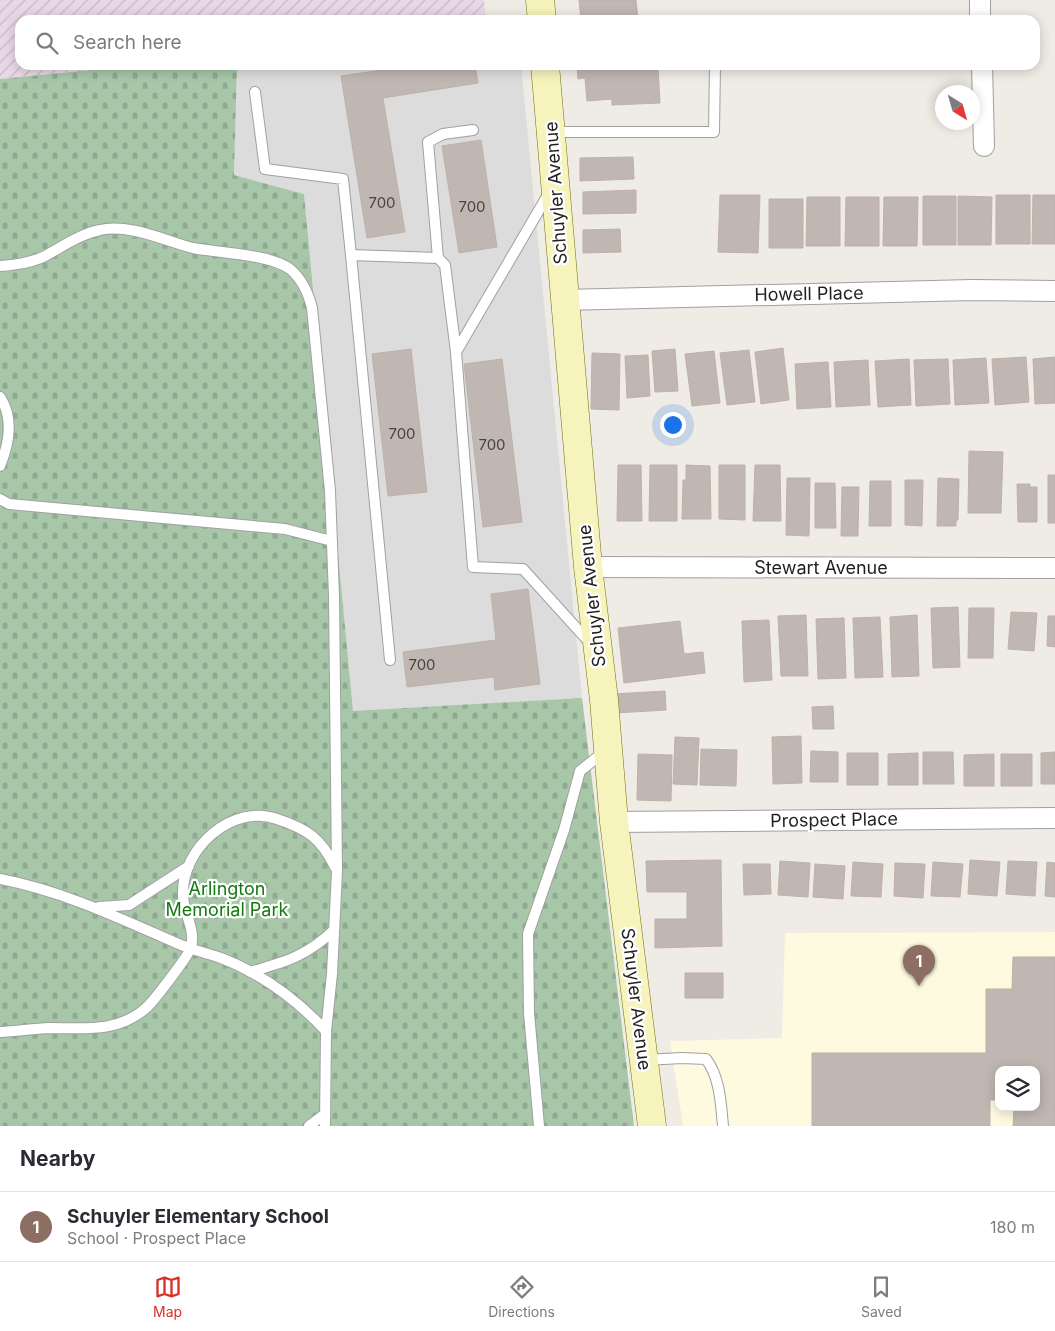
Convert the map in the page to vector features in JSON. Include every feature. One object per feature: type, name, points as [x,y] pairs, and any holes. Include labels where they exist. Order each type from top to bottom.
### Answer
[{"type":"main road","points":[[540,0],[542,15]]},
{"type":"main road","name":"Schuyler Avenue","points":[[546,70],[564,300],[588,567],[614,822],[652,1126]]},
{"type":"street","points":[[980,0],[980,15]]},
{"type":"street","points":[[982,70],[984,146]]},
{"type":"street","name":"Howell Place","points":[[564,300],[972,290],[1055,291]]},
{"type":"street","name":"Stewart Avenue","points":[[588,567],[1055,568]]},
{"type":"street","name":"Prospect Place","points":[[614,822],[1055,818]]},
{"type":"lane","points":[[551,132],[714,132],[714,70]]},
{"type":"lane","points":[[255,92],[265,169],[343,179],[352,255],[390,660]]},
{"type":"lane","points":[[438,258],[428,142],[443,134],[473,130]]},
{"type":"lane","points":[[456,352],[555,183]]},
{"type":"lane","points":[[0,266],[15,265],[43,257],[72,241],[100,229],[135,231],[193,248],[276,262],[289,269],[302,282],[312,308],[330,491],[332,541],[337,870],[326,1031],[325,1126]]},
{"type":"lane","points":[[352,255],[438,258],[445,264],[456,352],[473,567],[523,569],[598,652]]},
{"type":"lane","points":[[0,397],[9,420],[8,442],[0,466]]},
{"type":"lane","points":[[0,499],[9,504],[285,529],[332,541]]},
{"type":"lane","points":[[539,1126],[529,1013],[528,934],[564,830],[580,771],[608,749]]},
{"type":"lane","points":[[0,1032],[48,1028],[103,1028],[126,1022],[147,1007],[191,948],[191,928],[183,895],[189,866],[210,835],[235,819],[264,814],[301,827],[326,848],[337,870]]},
{"type":"lane","points":[[98,908],[129,905],[189,866]]},
{"type":"lane","points":[[0,879],[31,885],[98,908],[266,979],[302,1005],[326,1031]]},
{"type":"lane","points":[[250,972],[293,960],[316,947],[334,930]]},
{"type":"lane","points":[[644,1060],[706,1059],[713,1068],[721,1101],[724,1126]]},
{"type":"lane","points":[[310,1126],[324,1114]]},
{"type":"shaded area","points":[[0,0],[484,0],[486,15],[15,15],[15,70],[91,70],[0,79]]},
{"type":"shaded area","points":[[237,70],[521,70],[582,698],[353,712],[304,194],[234,175]]},
{"type":"shaded area","points":[[1055,932],[1055,1126],[683,1126],[670,1041],[782,1038],[785,933]]},
{"type":"green space","name":"Arlington Memorial Park","points":[[91,70],[237,70],[234,175],[304,194],[353,711],[582,698],[634,1126],[0,1126],[0,79]]},
{"type":"building","points":[[579,0],[636,0],[638,15],[580,15]]},
{"type":"building","points":[[382,70],[476,70],[478,83],[383,98],[405,232],[367,238],[341,76]]},
{"type":"building","points":[[577,70],[658,70],[660,103],[612,105],[612,99],[587,101],[585,78],[578,79]]},
{"type":"building","points":[[481,140],[497,247],[459,253],[442,146]]},
{"type":"building","points":[[633,157],[634,179],[580,181],[580,158]]},
{"type":"building","points":[[636,190],[636,213],[583,214],[583,192]]},
{"type":"building","points":[[720,195],[760,195],[758,253],[718,252]]},
{"type":"building","points":[[996,195],[1030,195],[1030,244],[996,244]]},
{"type":"building","points":[[1033,195],[1055,195],[1055,244],[1032,244]]},
{"type":"building","points":[[923,196],[956,196],[956,245],[923,245]]},
{"type":"building","points":[[958,196],[992,197],[991,245],[958,245]]},
{"type":"building","points":[[807,197],[840,197],[840,246],[806,246]]},
{"type":"building","points":[[846,197],[879,197],[879,246],[845,246]]},
{"type":"building","points":[[884,197],[918,197],[917,246],[883,246]]},
{"type":"building","points":[[769,199],[803,199],[803,248],[769,248]]},
{"type":"building","points":[[620,229],[621,252],[583,253],[583,230]]},
{"type":"building","points":[[783,348],[789,400],[761,404],[755,352]]},
{"type":"building","points":[[411,349],[427,492],[388,496],[372,354]]},
{"type":"building","points":[[675,349],[678,391],[655,392],[652,351]]},
{"type":"building","points":[[749,350],[755,402],[727,405],[720,353]]},
{"type":"building","points":[[714,351],[720,403],[692,406],[685,354]]},
{"type":"building","points":[[592,353],[620,354],[619,410],[591,409]]},
{"type":"building","points":[[648,355],[650,396],[627,398],[625,356]]},
{"type":"building","points":[[1026,357],[1029,402],[995,405],[992,359]]},
{"type":"building","points":[[1055,357],[1055,403],[1035,404],[1033,359]]},
{"type":"building","points":[[986,358],[989,403],[955,405],[953,360]]},
{"type":"building","points":[[502,359],[522,522],[483,527],[464,364]]},
{"type":"building","points":[[909,359],[911,405],[878,407],[875,361]]},
{"type":"building","points":[[948,359],[950,404],[916,406],[914,360]]},
{"type":"building","points":[[868,360],[870,405],[836,407],[834,362]]},
{"type":"building","points":[[828,362],[831,407],[797,409],[795,364]]},
{"type":"building","points":[[969,451],[1003,452],[1001,513],[968,513]]},
{"type":"building","points":[[618,465],[641,465],[642,521],[617,521]]},
{"type":"building","points":[[650,465],[677,465],[677,521],[649,521]]},
{"type":"building","points":[[686,465],[710,466],[711,519],[682,519],[683,480],[686,480]]},
{"type":"building","points":[[719,465],[745,465],[745,520],[719,519]]},
{"type":"building","points":[[755,465],[780,465],[781,521],[753,521]]},
{"type":"building","points":[[1048,475],[1055,475],[1055,523],[1048,523]]},
{"type":"building","points":[[787,478],[810,478],[809,536],[786,535]]},
{"type":"building","points":[[938,478],[959,479],[958,520],[956,520],[956,526],[937,526]]},
{"type":"building","points":[[905,480],[923,480],[922,526],[905,525]]},
{"type":"building","points":[[870,481],[891,481],[891,526],[869,526]]},
{"type":"building","points":[[815,483],[835,483],[836,528],[815,528]]},
{"type":"building","points":[[1017,484],[1030,484],[1030,487],[1037,487],[1037,522],[1018,522]]},
{"type":"building","points":[[842,487],[859,487],[858,536],[841,536]]},
{"type":"building","points":[[528,589],[540,684],[495,690],[494,677],[407,687],[403,652],[496,640],[491,594]]},
{"type":"building","points":[[958,607],[960,667],[933,668],[931,608]]},
{"type":"building","points":[[969,608],[994,608],[993,658],[968,658]]},
{"type":"building","points":[[1011,612],[1037,613],[1034,651],[1008,649]]},
{"type":"building","points":[[806,615],[808,676],[781,676],[778,616]]},
{"type":"building","points":[[917,615],[919,676],[892,677],[890,617]]},
{"type":"building","points":[[1048,616],[1055,616],[1055,647],[1047,646]]},
{"type":"building","points":[[880,617],[883,677],[855,678],[853,618]]},
{"type":"building","points":[[844,618],[846,678],[818,679],[816,619]]},
{"type":"building","points":[[769,620],[772,680],[744,682],[742,621]]},
{"type":"building","points":[[680,621],[684,654],[703,652],[705,673],[624,683],[618,628]]},
{"type":"building","points":[[665,691],[666,710],[615,713],[614,694]]},
{"type":"building","points":[[833,706],[834,729],[813,729],[812,707]]},
{"type":"building","points":[[801,736],[802,783],[773,784],[772,737]]},
{"type":"building","points":[[675,737],[699,738],[697,785],[673,784]]},
{"type":"building","points":[[701,749],[737,750],[736,786],[700,785]]},
{"type":"building","points":[[811,751],[838,752],[838,782],[810,782]]},
{"type":"building","points":[[923,752],[953,752],[954,784],[923,784]]},
{"type":"building","points":[[1055,752],[1055,784],[1041,784],[1041,753]]},
{"type":"building","points":[[847,753],[878,753],[878,785],[847,785]]},
{"type":"building","points":[[918,753],[918,785],[888,785],[888,754]]},
{"type":"building","points":[[638,754],[672,755],[671,801],[637,800]]},
{"type":"building","points":[[994,754],[994,786],[964,786],[964,755]]},
{"type":"building","points":[[1001,754],[1032,754],[1032,786],[1001,786]]},
{"type":"building","points":[[721,860],[722,946],[655,948],[655,919],[687,919],[687,892],[647,892],[646,861]]},
{"type":"building","points":[[970,860],[1000,862],[997,896],[968,894]]},
{"type":"building","points":[[780,861],[810,863],[808,897],[778,895]]},
{"type":"building","points":[[1008,861],[1037,862],[1035,896],[1006,894]]},
{"type":"building","points":[[853,862],[883,864],[881,897],[851,896]]},
{"type":"building","points":[[933,862],[963,864],[960,897],[931,896]]},
{"type":"building","points":[[1047,862],[1055,863],[1055,897],[1045,896]]},
{"type":"building","points":[[895,863],[925,864],[923,898],[894,896]]},
{"type":"building","points":[[743,864],[770,864],[771,894],[744,895]]},
{"type":"building","points":[[815,864],[845,866],[843,899],[813,897]]},
{"type":"building","points":[[1013,957],[1055,957],[1055,1126],[1013,1126],[1014,1111],[1040,1111],[1040,1066],[995,1066],[995,1100],[990,1100],[990,1126],[812,1126],[812,1053],[986,1053],[986,989],[1012,989]]},
{"type":"building","points":[[685,973],[723,973],[723,998],[685,998]]},
{"type":"place","name":"Schuyler Elementary School","points":[[919,986]]}]
